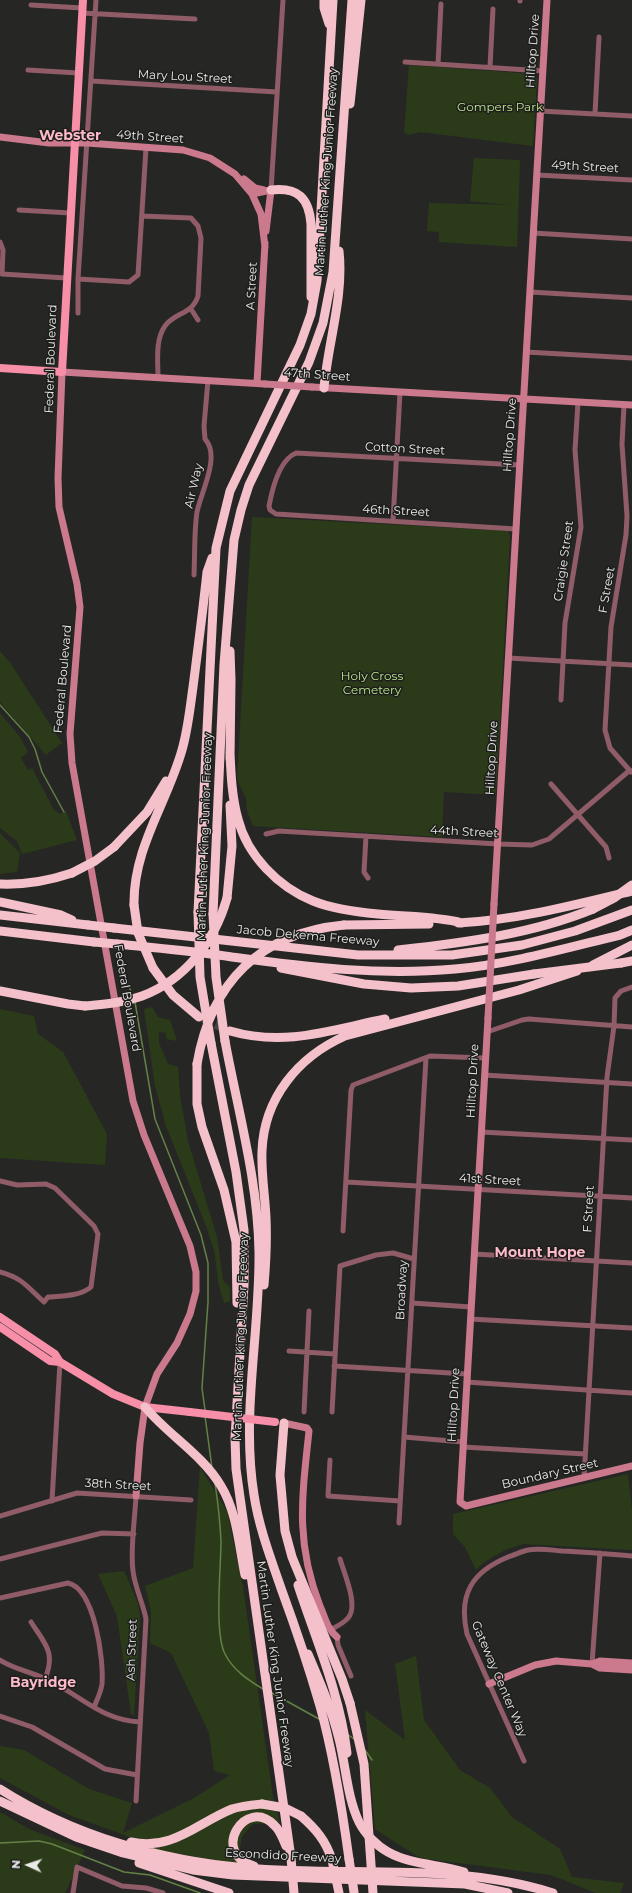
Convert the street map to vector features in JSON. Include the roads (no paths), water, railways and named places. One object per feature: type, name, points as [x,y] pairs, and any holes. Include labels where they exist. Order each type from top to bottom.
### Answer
[{"type":"highway","points":[[324,0],[324,8],[331,30]]},
{"type":"highway","name":"Martin Luther King Junior Freeway","points":[[294,1893],[236,1458],[235,1438],[240,1332],[245,1268],[242,1211],[200,977],[198,912],[216,548],[230,491],[300,345],[311,314],[318,267],[333,0]]},
{"type":"highway","name":"Martin Luther King Junior Freeway","points":[[352,0],[333,272],[317,343],[249,485],[241,510],[232,558],[224,664],[213,914],[216,977],[225,1041],[254,1192],[258,1232],[258,1275],[250,1403],[249,1452],[257,1512],[321,1710],[342,1808],[354,1893]]},
{"type":"highway","points":[[340,170],[352,88],[361,0]]},
{"type":"highway","points":[[268,190],[280,188],[298,193],[307,204],[310,213],[311,314]]},
{"type":"highway","points":[[324,388],[326,364],[339,291],[340,262],[336,228]]},
{"type":"highway","points":[[199,1017],[173,995],[153,968],[142,945],[136,923],[134,905],[135,878],[139,861],[179,759],[189,718],[207,572],[216,548]]},
{"type":"highway","points":[[0,991],[84,1006],[131,999],[149,993],[173,979],[191,963],[206,944],[221,916],[227,898],[232,846],[230,753],[231,680],[228,625]]},
{"type":"highway","points":[[0,884],[48,881],[72,873],[95,861],[114,847],[147,812],[164,786],[189,718]]},
{"type":"highway","points":[[230,753],[234,802],[242,832],[252,851],[264,866],[285,885],[312,901],[332,907],[378,914],[443,919],[462,923]]},
{"type":"highway","points":[[358,955],[453,944],[528,929],[573,917],[594,909],[614,898],[632,885]]},
{"type":"highway","points":[[240,1332],[237,1304],[238,1257],[236,1242],[224,1190],[202,1127],[197,1104],[197,1064],[205,1030],[214,1010],[226,989],[249,962],[266,949],[284,939],[310,931],[344,925],[462,923],[487,921],[568,907],[632,891]]},
{"type":"highway","points":[[0,902],[61,915],[84,924]]},
{"type":"highway","name":"Jacob Dekema Freeway","points":[[0,915],[358,955],[452,955],[522,945],[574,931],[632,910]]},
{"type":"highway","points":[[0,933],[32,935],[370,972],[455,969],[522,960],[620,935],[632,930]]},
{"type":"highway","points":[[250,1403],[260,1332],[267,1248],[262,1151],[267,1119],[280,1090],[304,1061],[337,1040],[364,1030],[552,980],[600,962],[632,945]]},
{"type":"highway","points":[[269,962],[286,970],[364,984],[399,988],[453,986],[632,961]]},
{"type":"highway","points":[[0,987],[54,1001]]},
{"type":"highway","points":[[230,1031],[265,1038],[290,1038],[471,1002]]},
{"type":"highway","points":[[145,1407],[204,1464],[221,1486],[235,1524],[261,1652]]},
{"type":"highway","points":[[279,1423],[281,1504],[285,1531],[296,1579],[332,1683],[342,1719],[343,1742],[349,1786],[359,1822],[375,1842],[398,1858],[451,1868],[474,1876]]},
{"type":"highway","points":[[292,1557],[342,1679],[360,1741],[366,1779],[372,1893]]},
{"type":"highway","points":[[287,1604],[322,1687],[343,1742]]},
{"type":"highway","name":"Escondido Freeway","points":[[0,1789],[78,1828],[144,1851],[182,1859],[246,1868],[474,1876],[524,1884],[553,1893]]},
{"type":"highway","name":"Escondido Freeway","points":[[0,1801],[76,1838],[157,1862],[216,1873],[465,1884],[508,1893]]},
{"type":"highway","points":[[78,1828],[142,1844],[166,1842],[186,1834],[232,1809],[262,1804],[285,1808],[301,1816],[316,1829],[323,1838],[332,1860],[339,1893]]},
{"type":"highway","points":[[277,1869],[250,1864],[238,1856],[235,1851],[233,1837],[239,1824],[252,1818],[259,1817],[270,1822],[275,1826],[290,1856]]},
{"type":"highway","points":[[76,1838],[121,1857],[228,1893]]},
{"type":"main road","name":"Federal Boulevard","points":[[62,372],[82,7]]},
{"type":"main road","name":"47th Street","points":[[0,368],[62,372]]},
{"type":"main road","points":[[0,1317],[55,1354],[60,1362]]},
{"type":"main road","points":[[0,1327],[50,1361],[60,1362],[113,1394],[145,1407],[279,1423]]},
{"type":"street","points":[[78,313],[78,279],[92,81],[96,0]]},
{"type":"street","name":"A Street","points":[[257,383],[268,190],[277,92],[283,0]]},
{"type":"street","name":"Hilltop Drive","points":[[474,1504],[466,1506],[460,1502],[547,0]]},
{"type":"street","points":[[438,64],[441,4]]},
{"type":"street","points":[[31,5],[82,7],[95,14],[195,19]]},
{"type":"street","points":[[490,67],[494,9]]},
{"type":"street","points":[[595,114],[599,37]]},
{"type":"street","points":[[404,62],[543,71]]},
{"type":"street","points":[[28,70],[78,73]]},
{"type":"street","name":"Mary Lou Street","points":[[92,81],[277,92]]},
{"type":"street","points":[[540,111],[632,116]]},
{"type":"street","name":"49th Street","points":[[0,137],[31,141],[87,143],[183,150],[198,154],[222,165],[238,177],[252,194],[261,214],[265,247]]},
{"type":"street","points":[[78,279],[129,282],[135,278],[139,272],[146,148]]},
{"type":"street","name":"49th Street","points":[[537,175],[632,180]]},
{"type":"street","points":[[238,177],[245,179],[255,188],[268,190]]},
{"type":"street","points":[[252,194],[268,190]]},
{"type":"street","points":[[19,210],[70,213]]},
{"type":"street","points":[[142,216],[191,218],[198,226],[201,238],[198,296],[196,304],[191,309],[166,325],[162,332],[159,342],[158,378]]},
{"type":"street","points":[[533,233],[632,239]]},
{"type":"street","points":[[1,243],[3,250],[2,274],[66,278]]},
{"type":"street","points":[[530,292],[632,298]]},
{"type":"street","points":[[191,309],[198,320]]},
{"type":"street","points":[[526,352],[632,358]]},
{"type":"street","name":"47th Street","points":[[62,372],[632,405]]},
{"type":"street","name":"Federal Boulevard","points":[[62,372],[58,478],[59,507],[77,584],[80,608],[70,734],[72,763],[133,1101],[144,1135],[190,1246],[196,1272],[196,1291],[190,1314],[177,1344],[157,1374],[145,1407]]},
{"type":"street","name":"Air Way","points":[[194,575],[197,513],[209,469],[211,452],[210,444],[205,439],[204,426],[208,380]]},
{"type":"street","points":[[393,521],[400,392]]},
{"type":"street","name":"Craigie Street","points":[[561,700],[562,662],[569,597],[581,527],[575,450],[578,402]]},
{"type":"street","name":"F Street","points":[[624,405],[622,444],[627,516],[626,535],[613,612],[608,664],[605,730],[610,748],[631,771]]},
{"type":"street","name":"Cotton Street","points":[[276,514],[270,510],[269,506],[272,488],[291,455],[296,452],[519,465]]},
{"type":"street","name":"46th Street","points":[[276,514],[516,529]]},
{"type":"street","points":[[508,658],[632,665]]},
{"type":"street","name":"44th Street","points":[[266,834],[279,831],[498,844],[537,844],[550,840],[631,771]]},
{"type":"street","points":[[551,784],[606,847],[609,858]]},
{"type":"street","points":[[366,836],[364,872],[368,878]]},
{"type":"street","name":"F Street","points":[[584,1478],[606,1083],[614,1026],[616,998],[620,991],[632,987]]},
{"type":"street","points":[[487,1032],[529,1019],[632,1027]]},
{"type":"street","points":[[343,1232],[351,1090],[353,1085],[426,1058],[440,1056],[485,1058]]},
{"type":"street","name":"Broadway","points":[[399,1523],[426,1058]]},
{"type":"street","points":[[484,1075],[632,1084]]},
{"type":"street","points":[[481,1132],[632,1140]]},
{"type":"street","points":[[0,1181],[17,1185],[46,1184],[55,1188],[94,1226],[98,1234],[91,1287],[87,1291],[48,1297],[44,1302],[28,1285],[16,1277],[0,1272]]},
{"type":"street","name":"41st Street","points":[[346,1182],[632,1198]]},
{"type":"street","points":[[332,1412],[340,1266],[376,1255],[393,1253],[414,1259]]},
{"type":"street","points":[[474,1254],[632,1263]]},
{"type":"street","points":[[412,1303],[471,1307]]},
{"type":"street","points":[[304,1412],[309,1311]]},
{"type":"street","points":[[470,1319],[632,1328]]},
{"type":"street","points":[[289,1351],[335,1354]]},
{"type":"street","points":[[52,1501],[60,1362]]},
{"type":"street","points":[[334,1366],[467,1374]]},
{"type":"street","points":[[466,1382],[632,1393]]},
{"type":"street","name":"Ash Street","points":[[136,1801],[146,1620],[144,1606],[136,1585],[133,1570],[136,1496],[140,1443],[145,1407]]},
{"type":"street","points":[[279,1423],[307,1428],[309,1431],[302,1496],[303,1536],[310,1574],[330,1630],[338,1637],[338,1645],[351,1676]]},
{"type":"street","points":[[404,1437],[463,1444],[585,1454]]},
{"type":"street","points":[[330,1460],[328,1496],[400,1501]]},
{"type":"street","name":"Boundary Street","points":[[474,1504],[632,1466]]},
{"type":"street","name":"38th Street","points":[[0,1516],[77,1493],[191,1500]]},
{"type":"street","points":[[0,1559],[102,1533],[134,1534]]},
{"type":"street","name":"Gateway Center Way","points":[[524,1761],[467,1634],[464,1620],[466,1595],[482,1571],[494,1563],[528,1550],[632,1556]]},
{"type":"street","points":[[592,1664],[600,1553]]},
{"type":"street","points":[[330,1630],[348,1619],[352,1606],[350,1592],[340,1559]]},
{"type":"street","points":[[0,1598],[68,1583],[74,1584],[79,1588],[93,1616],[98,1630],[102,1684],[94,1707]]},
{"type":"street","points":[[31,1622],[49,1651],[50,1666],[46,1679]]},
{"type":"street","points":[[0,1660],[46,1679],[117,1719],[140,1722]]},
{"type":"street","points":[[592,1664],[600,1661],[632,1663]]},
{"type":"street","points":[[489,1684],[535,1665],[556,1662],[592,1664],[600,1668],[632,1670]]},
{"type":"street","points":[[0,1716],[32,1727],[105,1769],[137,1775]]},
{"type":"street","points":[[73,1893],[77,1867],[122,1886],[146,1888],[163,1893]]},
{"type":"waterway","points":[[0,705],[29,737],[35,749],[42,772],[64,812]]},
{"type":"waterway","points":[[130,989],[132,995]]},
{"type":"waterway","points":[[135,1002],[155,1119],[201,1235],[208,1263],[208,1302],[202,1388],[205,1410]]},
{"type":"waterway","points":[[205,1416],[212,1468]]},
{"type":"waterway","points":[[215,1483],[221,1541],[219,1616],[222,1644],[225,1654],[232,1665],[246,1678],[263,1689]]},
{"type":"waterway","points":[[272,1693],[319,1719]]},
{"type":"waterway","points":[[347,1734],[354,1739]]},
{"type":"waterway","points":[[365,1750],[372,1760]]},
{"type":"waterway","points":[[0,1843],[39,1841],[52,1844],[124,1872],[150,1875],[200,1893]]},
{"type":"tunnel","points":[[203,1019],[230,1031]]},
{"type":"district","name":"Webster","points":[[70,136]]},
{"type":"district","name":"Mount Hope","points":[[540,1253]]},
{"type":"district","name":"Bayridge","points":[[43,1683]]},
{"type":"park label","name":"Gompers Park","points":[[500,107]]},
{"type":"park label","name":"Holy Cross Cemetery","points":[[372,683]]}]
